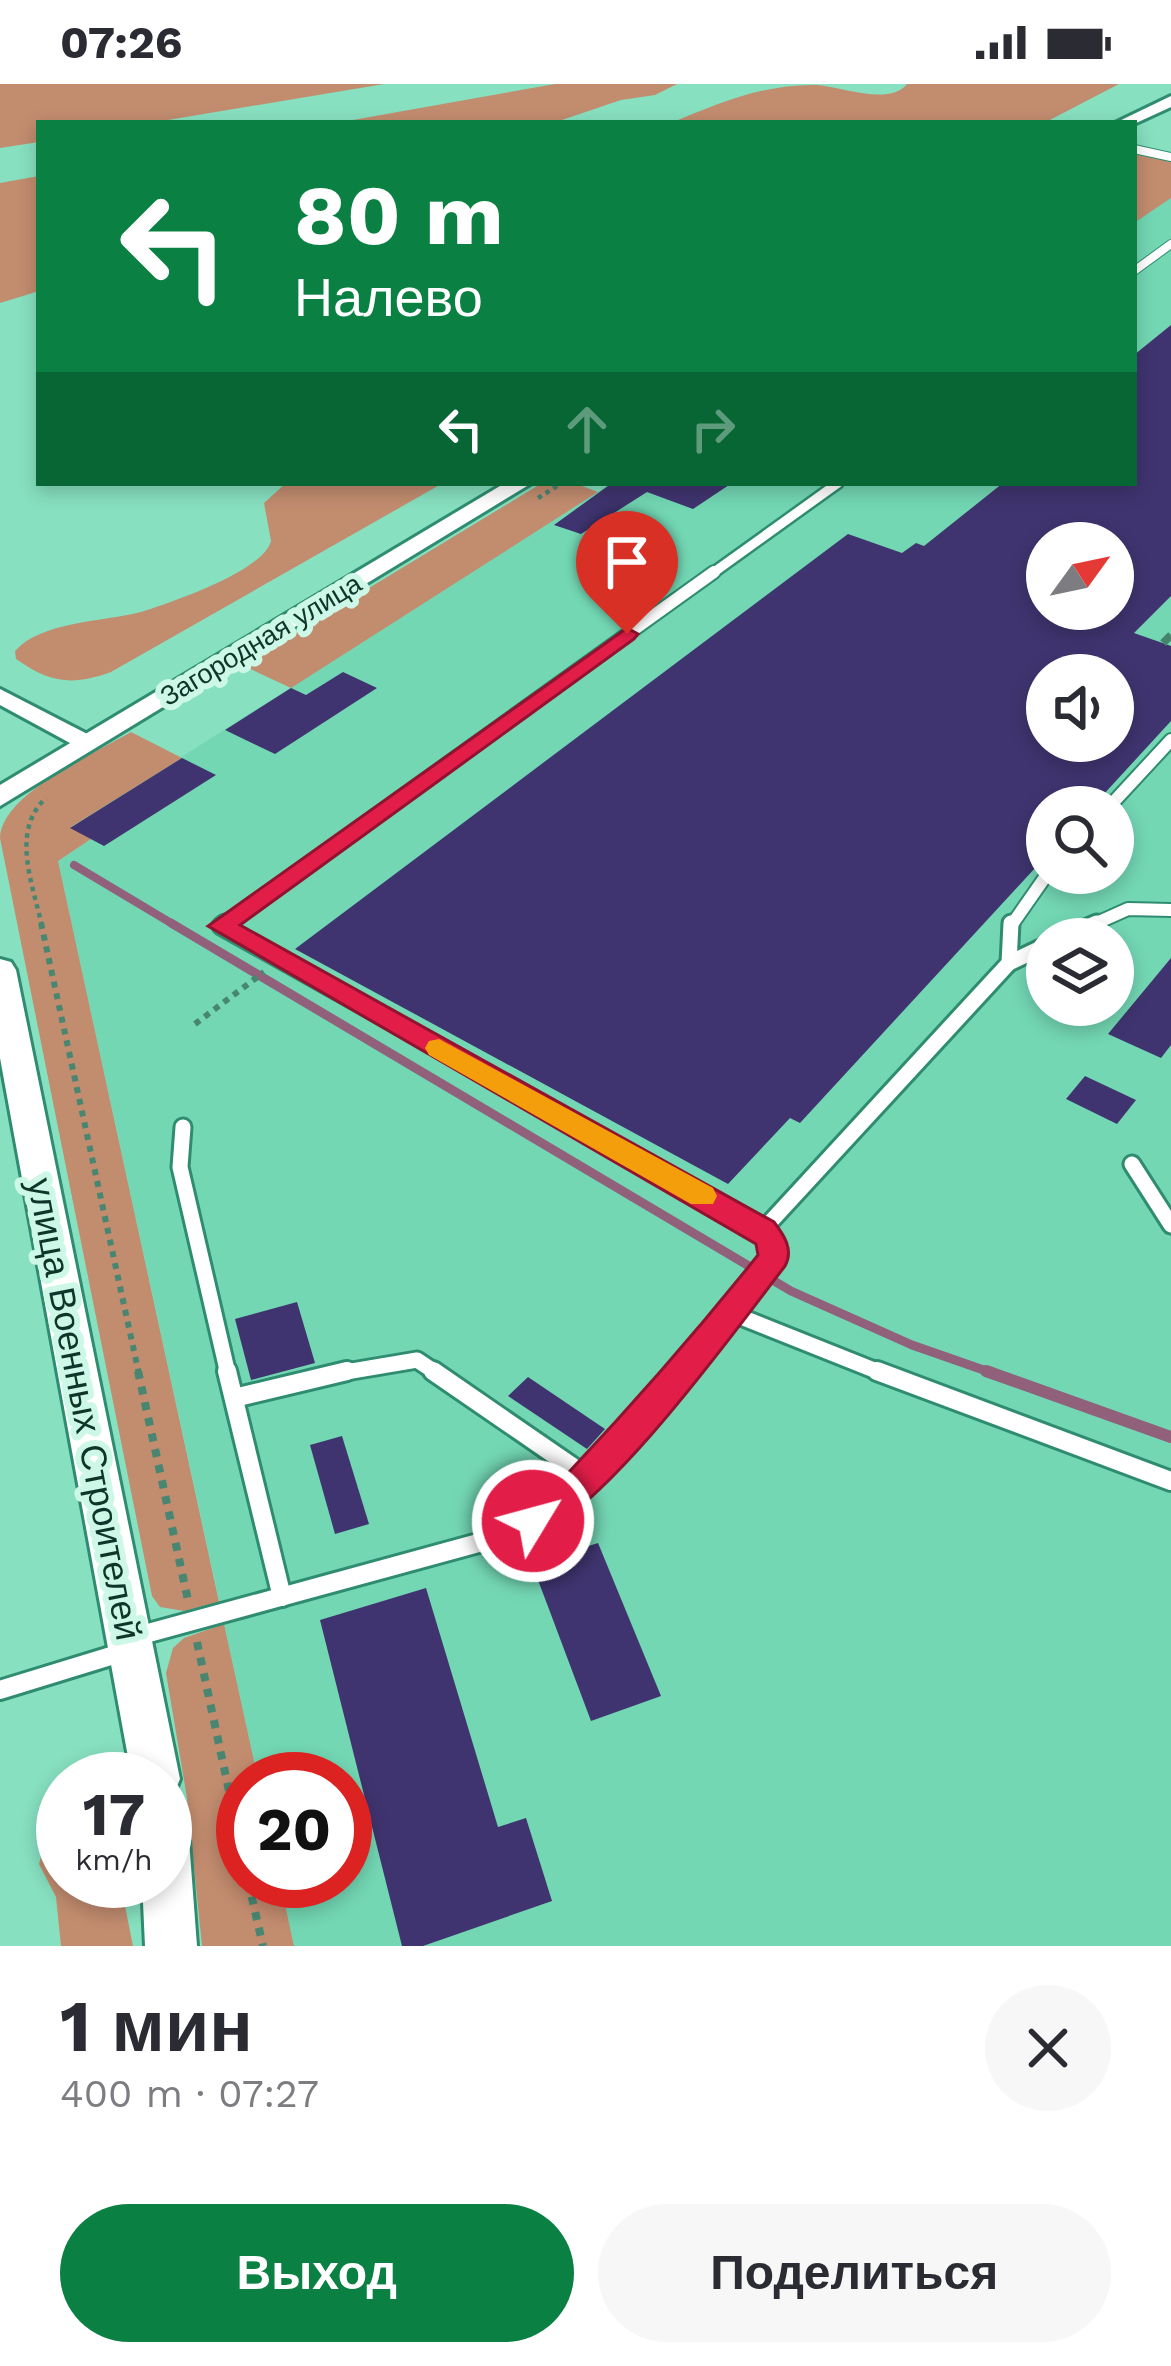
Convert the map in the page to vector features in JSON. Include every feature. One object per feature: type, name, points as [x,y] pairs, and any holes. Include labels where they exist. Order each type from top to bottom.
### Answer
[{"type":"street","points":[[1130,120],[1171,101]]},
{"type":"street","name":"Загородная улица","points":[[0,797],[521,495]]},
{"type":"street","points":[[0,696],[89,744]]},
{"type":"street","name":"улица Военных Строителей","points":[[0,970],[151,1752]]},
{"type":"street","points":[[169,1908],[171,1946]]},
{"type":"lane","points":[[1137,150],[1171,157]]},
{"type":"lane","points":[[1137,269],[1171,244]]},
{"type":"lane","points":[[0,1690],[192,1623],[510,1532],[556,1506],[587,1478],[769,1264],[774,1250],[763,1230],[221,926],[834,486]]},
{"type":"lane","points":[[1128,786],[1171,740]]},
{"type":"lane","points":[[1009,963],[1011,922],[1032,894]]},
{"type":"lane","points":[[1108,918],[1128,909],[1171,910]]},
{"type":"lane","points":[[763,1230],[1009,963],[1026,955]]},
{"type":"lane","points":[[183,1127],[184,1187],[282,1597]]},
{"type":"lane","points":[[1132,1164],[1171,1226]]},
{"type":"lane","points":[[730,1313],[1001,1421],[1171,1481]]},
{"type":"lane","points":[[234,1398],[386,1362],[417,1360],[587,1478]]},
{"type":"path","points":[[521,495],[552,486]]},
{"type":"path","points":[[56,791],[29,813],[25,828],[28,862],[220,1752]]},
{"type":"path","points":[[195,1024],[280,959]]},
{"type":"path","points":[[254,1908],[262,1946]]},
{"type":"shaded area","points":[[0,84],[384,84],[168,120],[36,120],[36,142],[0,148]]},
{"type":"shaded area","points":[[555,84],[677,84],[655,95],[621,100],[562,120],[353,120]]},
{"type":"shaded area","points":[[907,84],[1119,84],[1050,120],[679,120],[778,88],[817,85],[878,95]]},
{"type":"shaded area","points":[[1137,154],[1171,161],[1171,198],[1137,221]]},
{"type":"shaded area","points":[[1171,165],[1171,1946],[294,1946],[286,1908],[372,1908],[372,1752],[252,1752],[58,861],[90,840],[70,828],[607,486],[1137,486],[1137,187]]},
{"type":"shaded area","points":[[36,177],[36,292],[0,303],[0,183]]},
{"type":"shaded area","points":[[283,486],[438,486],[111,672],[62,680],[16,659],[15,651],[41,634],[155,608],[252,563],[271,541],[264,503]]},
{"type":"shaded area","points":[[537,486],[582,486],[598,492],[291,688],[242,665]]},
{"type":"shaded area","points":[[131,732],[182,758],[71,827],[91,839],[58,861],[219,1602],[184,1611],[160,1607],[152,1596],[0,838],[4,822],[32,791]]},
{"type":"shaded area","points":[[224,1624],[252,1752],[216,1752],[216,1908],[286,1908],[294,1946],[202,1946],[192,1847],[192,1752],[179,1752],[166,1673],[173,1648],[184,1638]]},
{"type":"shaded area","points":[[57,1908],[125,1908],[133,1946],[61,1946]]},
{"type":"building","points":[[1171,325],[1171,596],[1134,633],[1171,646],[1171,721],[1134,761],[1134,654],[1026,654],[1026,762],[1133,762],[1111,786],[1026,786],[1026,878],[800,1123],[790,1118],[728,1184],[295,949],[848,534],[902,553],[916,543],[924,546],[999,486],[1137,486],[1137,353]]},
{"type":"building","points":[[608,486],[728,486],[693,509],[647,492],[581,534],[554,525]]},
{"type":"building","points":[[343,672],[377,688],[275,754],[225,730],[291,688],[306,695]]},
{"type":"building","points":[[182,758],[216,775],[104,846],[70,828]]},
{"type":"building","points":[[1171,958],[1171,1045],[1161,1058],[1108,1034],[1115,1026],[1134,1026],[1134,1003]]},
{"type":"building","points":[[1085,1076],[1136,1100],[1117,1124],[1066,1099]]},
{"type":"building","points":[[297,1302],[315,1363],[251,1380],[235,1319]]},
{"type":"building","points":[[528,1377],[605,1429],[587,1449],[508,1396]]},
{"type":"building","points":[[342,1436],[369,1524],[335,1534],[310,1445]]},
{"type":"building","points":[[598,1543],[661,1696],[591,1721],[532,1564]]},
{"type":"building","points":[[426,1588],[498,1827],[526,1818],[552,1901],[423,1946],[402,1946],[372,1827],[372,1752],[353,1752],[320,1620]]},
{"type":"waterway","points":[[74,865],[176,926]]},
{"type":"waterway","points":[[171,923],[791,1291],[912,1345],[995,1374]]},
{"type":"waterway","points":[[986,1371],[1171,1437]]},
{"type":"railway","points":[[1163,643],[1171,635]]},
{"type":"slow traffic","points":[[439,1048],[702,1196]]},
{"type":"route","points":[[533,1521],[575,1490],[686,1369],[774,1257],[771,1241],[763,1230],[221,926],[627,634]]}]
